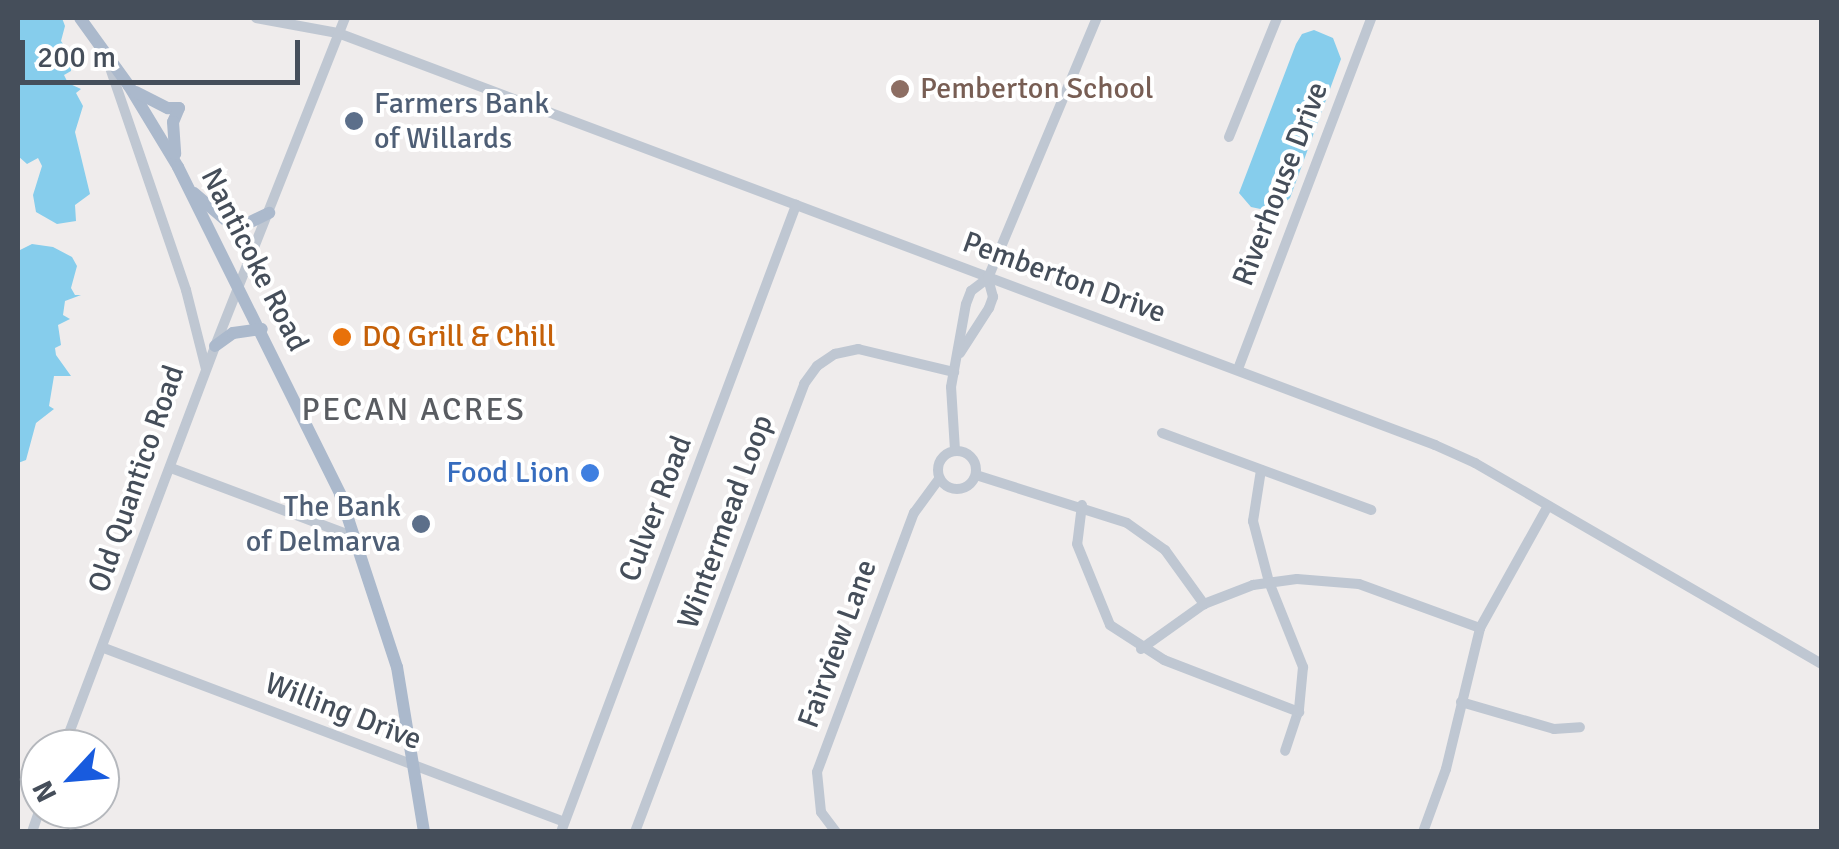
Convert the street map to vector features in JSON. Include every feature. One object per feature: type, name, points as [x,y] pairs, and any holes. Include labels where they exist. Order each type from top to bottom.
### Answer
[{"type":"main road","name":"Nanticoke Road","points":[[80,18],[129,86],[178,166],[324,458],[357,538],[397,667],[424,832]]},
{"type":"main road","points":[[129,86],[141,97],[179,108],[172,137],[178,166]]},
{"type":"main road","points":[[190,190],[236,229],[268,213]]},
{"type":"main road","points":[[214,346],[234,332],[262,328]]},
{"type":"street","name":"Pemberton Drive","points":[[256,18],[338,33],[1439,447],[1822,664]]},
{"type":"street","points":[[206,370],[345,18]]},
{"type":"street","points":[[955,450],[950,401],[966,304],[972,291],[988,278],[1097,18]]},
{"type":"street","points":[[1229,137],[1278,18]]},
{"type":"street","name":"Riverhouse Drive","points":[[1238,369],[1372,18]]},
{"type":"street","name":"Old Quantico Road","points":[[71,729],[206,370],[186,290],[105,51]]},
{"type":"street","name":"Culver Road","points":[[562,827],[796,205]]},
{"type":"street","points":[[960,354],[990,308],[993,297],[988,278]]},
{"type":"street","name":"Wintermead Loop","points":[[636,832],[804,384],[817,366],[836,354],[858,349],[954,372]]},
{"type":"street","points":[[1162,433],[1370,510]]},
{"type":"street","points":[[955,450],[971,457],[976,475]]},
{"type":"street","points":[[955,450],[940,460],[940,479],[960,489],[976,475]]},
{"type":"street","points":[[171,468],[357,538]]},
{"type":"street","points":[[1261,470],[1253,521],[1270,582],[1303,667],[1299,712],[1285,751]]},
{"type":"street","points":[[976,475],[1114,516],[1152,540],[1175,561],[1204,604]]},
{"type":"street","name":"Fairview Lane","points":[[836,832],[821,812],[817,772],[914,513],[940,479]]},
{"type":"street","points":[[1082,506],[1077,544],[1110,625],[1141,648],[1299,712]]},
{"type":"street","points":[[1422,832],[1446,770],[1480,628],[1548,506]]},
{"type":"street","points":[[1141,648],[1204,604],[1270,582],[1345,580],[1480,628]]},
{"type":"street","name":"Willing Drive","points":[[104,648],[415,766],[562,827]]},
{"type":"street","points":[[1461,702],[1554,729],[1580,728]]},
{"type":"water","points":[[18,18],[62,18],[65,26],[61,41],[71,56],[71,71],[64,75],[68,83],[81,89],[76,93],[83,106],[75,132],[90,194],[75,205],[76,221],[57,224],[36,212],[33,195],[42,166],[38,158],[27,164],[18,156]]},
{"type":"water","points":[[1314,30],[1333,38],[1341,59],[1290,198],[1277,209],[1277,223],[1270,211],[1251,207],[1239,193],[1296,44],[1302,34]]},
{"type":"water","points":[[32,244],[53,247],[72,257],[77,266],[71,288],[75,295],[81,295],[65,301],[63,315],[70,319],[58,325],[61,345],[55,348],[71,376],[54,376],[49,406],[54,409],[36,423],[26,460],[18,463],[18,251]]},
{"type":"place","name":"Pemberton School","points":[[900,89]]},
{"type":"place","name":"Farmers Bank of Willards","points":[[354,121]]},
{"type":"place","name":"DQ Grill & Chill","points":[[342,337]]},
{"type":"place","name":"Food Lion","points":[[590,473]]},
{"type":"place","name":"The Bank of Delmarva","points":[[421,524]]},
{"type":"district","name":"PECAN ACRES","points":[[414,410]]}]
